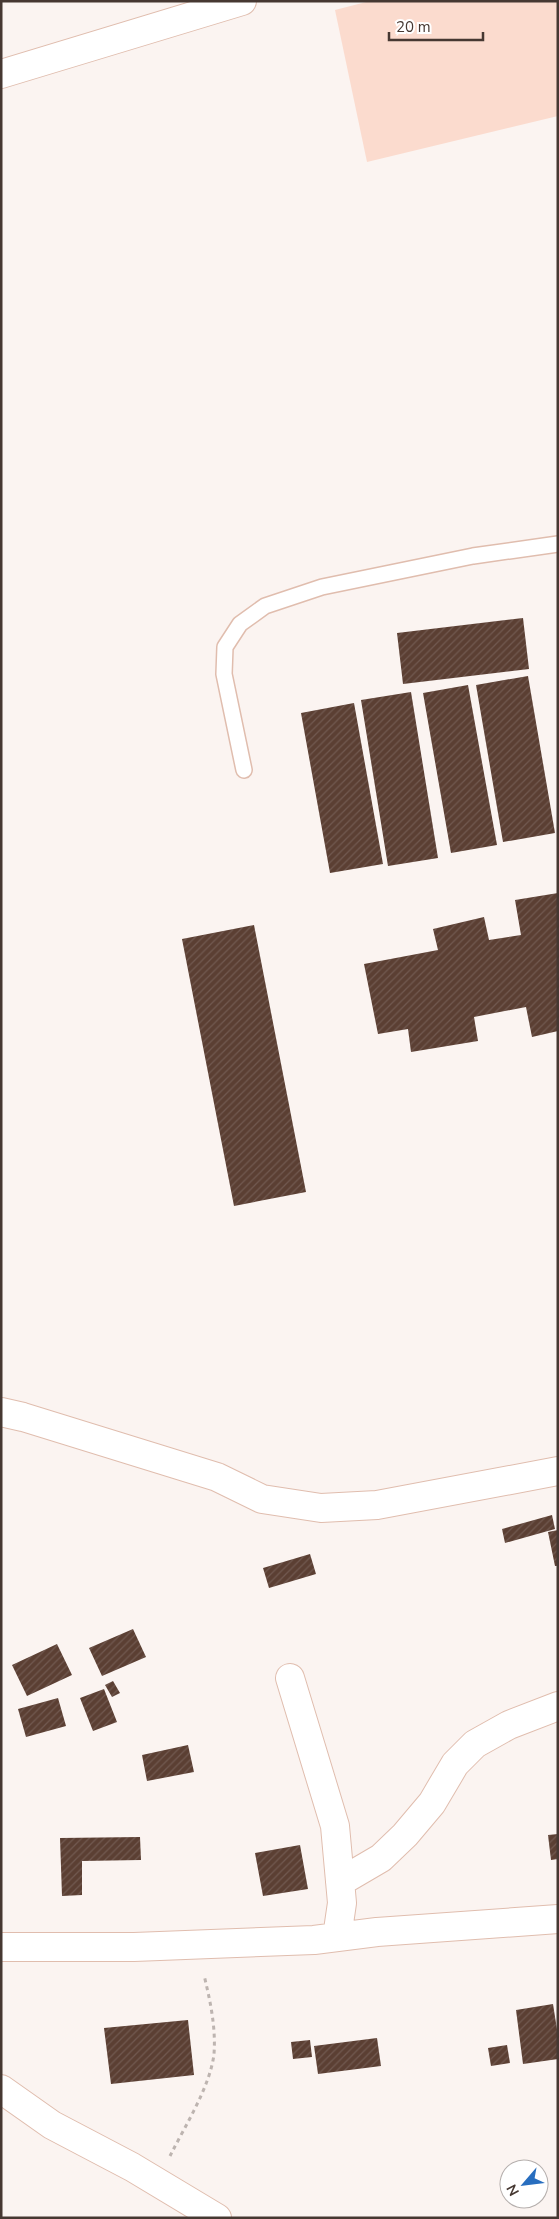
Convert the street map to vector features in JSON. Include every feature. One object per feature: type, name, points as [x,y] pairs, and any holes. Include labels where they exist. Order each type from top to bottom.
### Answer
[{"type":"street","points":[[1,74],[242,1]]},
{"type":"street","points":[[1,1412],[23,1417],[217,1477],[262,1499],[321,1508],[377,1505],[558,1471]]},
{"type":"street","points":[[290,1678],[335,1826],[342,1903],[337,1937]]},
{"type":"street","points":[[340,1882],[381,1858],[405,1835],[432,1803],[455,1764],[475,1744],[509,1725],[558,1706]]},
{"type":"street","points":[[1,1947],[198,1945],[337,1937],[558,1919]]},
{"type":"street","points":[[1,2089],[52,2125],[132,2167],[217,2218]]},
{"type":"lane","points":[[244,770],[224,674],[225,648],[240,624],[246,619],[265,606],[322,587],[474,556],[558,544]]},
{"type":"path","points":[[156,2182],[195,2107],[209,2073],[214,2054],[212,2012],[198,1945]]},
{"type":"shaded area","points":[[370,1],[558,1],[558,116],[367,162],[335,10]]},
{"type":"building","points":[[523,618],[529,669],[403,684],[397,633]]},
{"type":"building","points":[[528,676],[555,833],[503,842],[476,685]]},
{"type":"building","points":[[468,685],[497,845],[451,853],[423,693]]},
{"type":"building","points":[[411,692],[438,858],[388,866],[361,700]]},
{"type":"building","points":[[354,703],[383,864],[330,873],[301,713]]},
{"type":"building","points":[[558,893],[558,1031],[532,1037],[526,1007],[474,1017],[478,1041],[411,1052],[408,1029],[378,1034],[364,964],[438,950],[433,929],[484,917],[489,940],[521,935],[515,900]]},
{"type":"building","points":[[254,925],[306,1192],[234,1206],[182,939]]},
{"type":"building","points":[[552,1515],[555,1529],[505,1543],[502,1529]]},
{"type":"building","points":[[558,1530],[558,1566],[555,1566],[548,1532]]},
{"type":"building","points":[[310,1554],[316,1574],[269,1588],[263,1568]]},
{"type":"building","points":[[133,1629],[146,1657],[102,1676],[89,1648]]},
{"type":"building","points":[[57,1644],[72,1675],[27,1696],[12,1665]]},
{"type":"building","points":[[113,1681],[120,1693],[112,1697],[105,1685]]},
{"type":"building","points":[[104,1689],[117,1722],[93,1731],[80,1698]]},
{"type":"building","points":[[58,1698],[66,1726],[26,1737],[18,1709]]},
{"type":"building","points":[[188,1745],[194,1772],[147,1781],[142,1755]]},
{"type":"building","points":[[558,1834],[558,1859],[551,1860],[548,1835]]},
{"type":"building","points":[[140,1837],[141,1860],[82,1861],[82,1895],[62,1896],[60,1838]]},
{"type":"building","points":[[300,1845],[308,1889],[263,1896],[255,1853]]},
{"type":"building","points":[[553,2004],[558,2036],[558,2059],[523,2064],[516,2010]]},
{"type":"building","points":[[188,2020],[194,2075],[111,2084],[104,2028]]},
{"type":"building","points":[[377,2038],[381,2066],[318,2074],[314,2046]]},
{"type":"building","points":[[310,2040],[312,2057],[293,2059],[291,2042]]},
{"type":"building","points":[[507,2045],[510,2063],[491,2066],[488,2048]]}]
